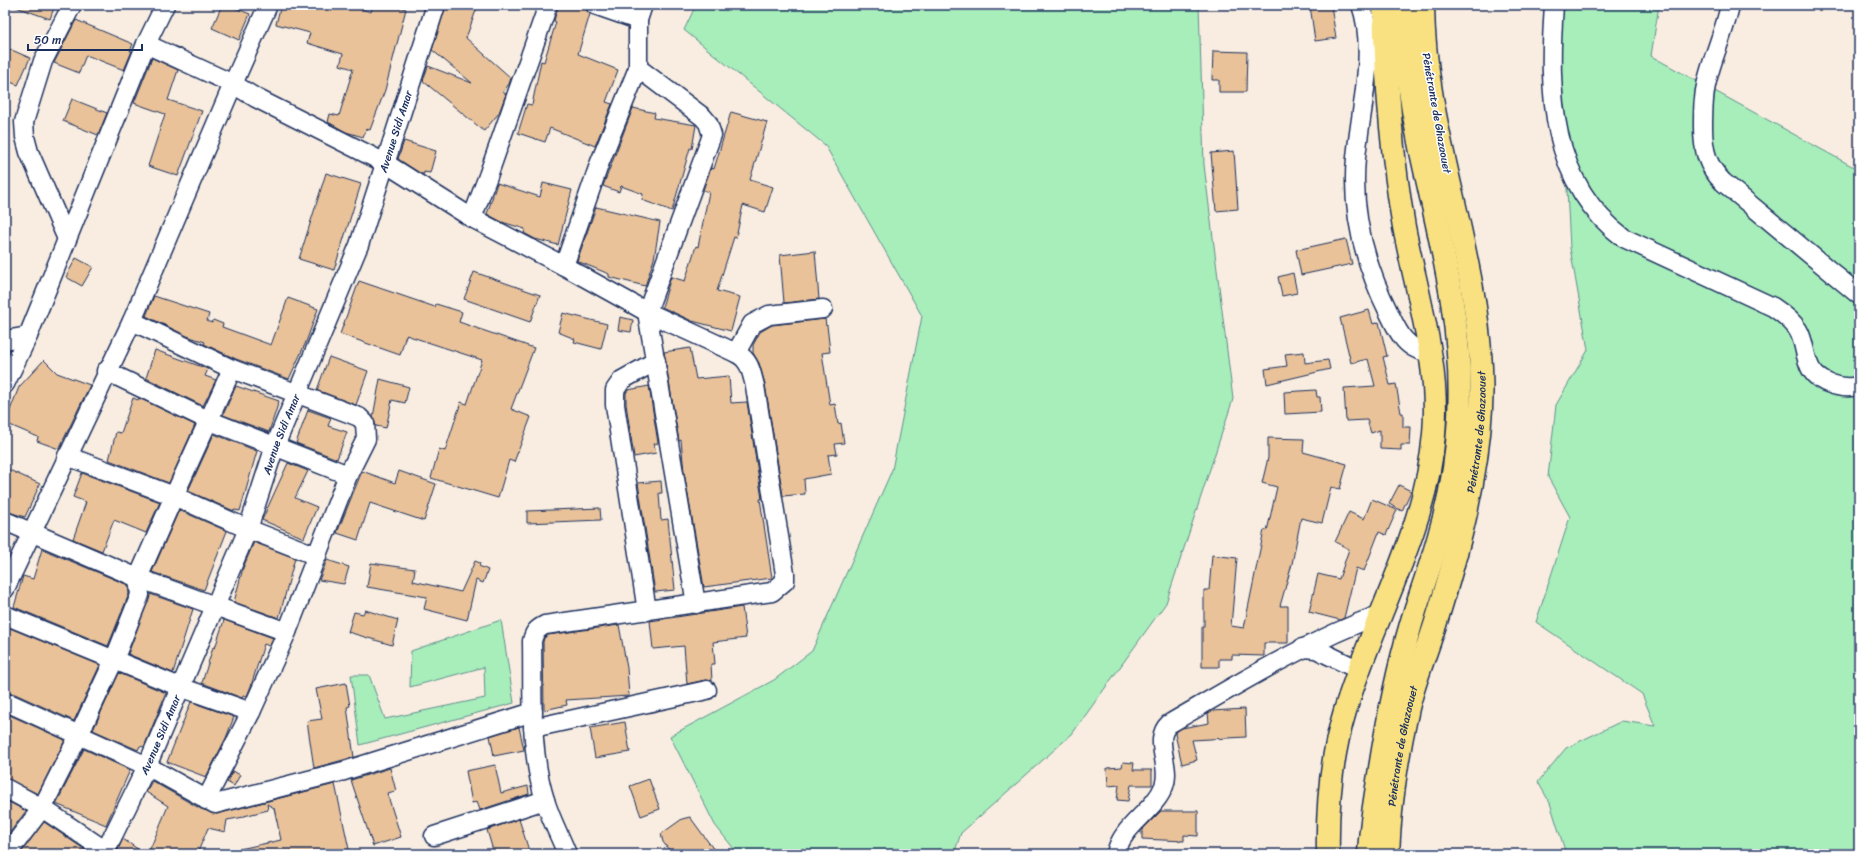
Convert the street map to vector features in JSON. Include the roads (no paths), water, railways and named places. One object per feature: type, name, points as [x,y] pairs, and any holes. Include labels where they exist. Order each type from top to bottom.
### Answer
[{"type":"main road","points":[[1328,854],[1330,793],[1340,728],[1359,670],[1404,558],[1422,503],[1428,480],[1434,433],[1435,385],[1430,352],[1405,228],[1393,149],[1386,76],[1384,5]]},
{"type":"main road","name":"Pénétrante de Ghazaouet","points":[[1369,854],[1374,804],[1389,717],[1411,626],[1440,533],[1447,504],[1454,468],[1459,417],[1459,353],[1456,319],[1413,110],[1407,67],[1402,5]]},
{"type":"main road","name":"Pénétrante de Ghazaouet","points":[[1388,854],[1395,778],[1401,741],[1418,673],[1434,627],[1459,542],[1474,465],[1481,407],[1480,355],[1471,287],[1464,245],[1434,110],[1426,50],[1423,5]]},
{"type":"street","points":[[67,239],[30,152],[25,137],[24,122],[43,61],[72,5]]},
{"type":"street","points":[[5,384],[28,336],[146,44],[165,5]]},
{"type":"street","points":[[5,589],[106,372],[132,321],[268,5]]},
{"type":"street","name":"Avenue Sidi Amar","points":[[105,852],[148,766],[180,687],[216,606],[248,529],[275,446],[359,245],[436,5]]},
{"type":"street","points":[[472,218],[548,5]]},
{"type":"street","points":[[564,266],[600,162],[638,68],[641,12],[595,5]]},
{"type":"street","points":[[1361,5],[1366,25],[1368,43],[1368,60],[1356,160],[1357,214],[1362,240],[1378,291],[1404,340],[1412,348],[1430,352]]},
{"type":"street","points":[[1554,5],[1550,55],[1556,113],[1563,149],[1570,170],[1576,184],[1592,208],[1612,229],[1624,238],[1773,307],[1792,322],[1798,329],[1808,364],[1819,378],[1834,386],[1843,388],[1859,386]]},
{"type":"street","points":[[1730,5],[1723,35],[1704,94],[1703,141],[1709,164],[1723,182],[1859,295]]},
{"type":"street","points":[[146,44],[233,84],[256,98],[385,163],[472,218],[564,266],[647,312],[736,353],[744,357],[749,362],[755,386],[785,581],[772,592],[545,625],[538,628],[534,633],[532,641],[533,720],[545,800],[567,854]]},
{"type":"street","points":[[638,68],[703,117],[708,123],[712,135],[647,312],[696,604]]},
{"type":"street","points":[[736,353],[752,324],[769,315],[823,308]]},
{"type":"street","points":[[132,321],[232,369],[359,417],[365,423],[366,439],[348,475],[287,632],[251,712],[206,800]]},
{"type":"street","points":[[5,340],[28,336]]},
{"type":"street","points":[[647,611],[615,405],[615,390],[622,380],[656,361]]},
{"type":"street","points":[[6,854],[42,808],[79,735],[114,660],[140,595],[138,578],[232,369]]},
{"type":"street","points":[[106,372],[208,420],[348,475]]},
{"type":"street","points":[[67,456],[174,496],[248,529],[317,556]]},
{"type":"street","points":[[5,521],[138,578],[287,632]]},
{"type":"street","points":[[1116,854],[1119,844],[1130,829],[1162,792],[1165,784],[1166,763],[1161,742],[1164,728],[1302,648],[1328,635],[1381,614]]},
{"type":"street","points":[[5,615],[180,687],[251,712]]},
{"type":"street","points":[[1302,648],[1316,649],[1359,670]]},
{"type":"street","points":[[11,704],[148,766],[206,800],[219,803],[533,720],[708,690]]},
{"type":"street","points":[[5,788],[42,808],[105,852]]},
{"type":"street","points":[[434,836],[545,800]]}]
